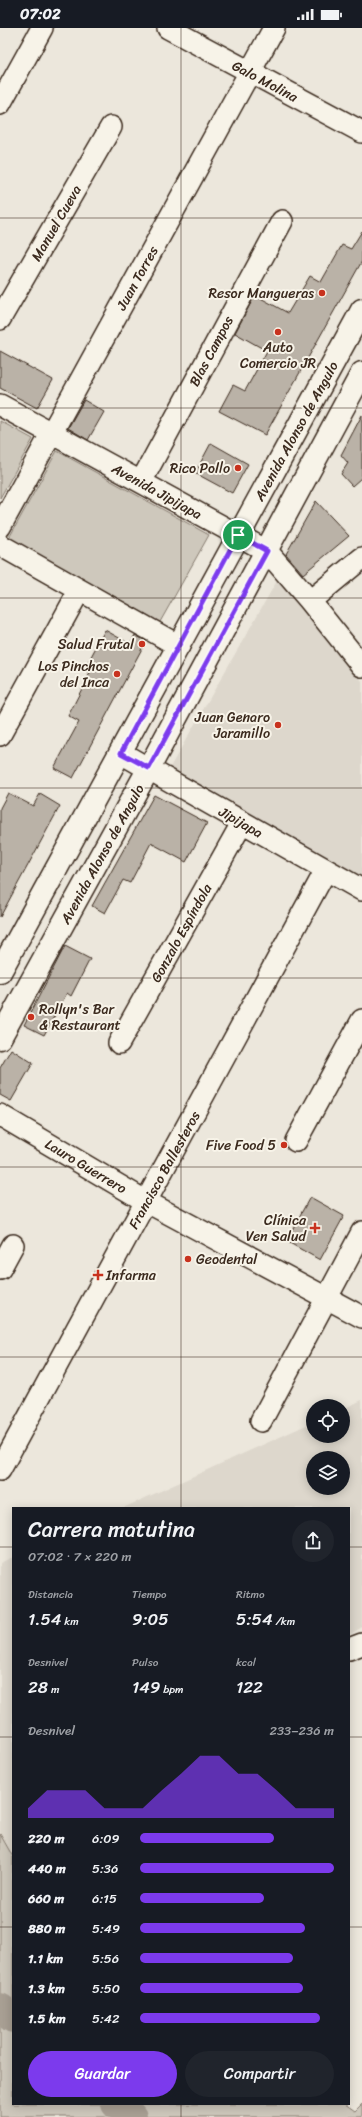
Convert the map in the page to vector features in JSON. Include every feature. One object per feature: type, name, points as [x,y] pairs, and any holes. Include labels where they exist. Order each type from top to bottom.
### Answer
[{"type":"main road","name":"Avenida Alonso de Angulo","points":[[0,972],[180,646],[238,535],[362,310]]},
{"type":"main road","name":"Avenida Alonso de Angulo","points":[[0,1038],[149,768],[362,373]]},
{"type":"street","points":[[0,104],[42,28]]},
{"type":"street","name":"Galo Molina","points":[[168,28],[362,132]]},
{"type":"street","name":"Juan Torres","points":[[0,527],[274,28]]},
{"type":"street","name":"Manuel Cueva","points":[[0,319],[111,127]]},
{"type":"street","name":"Blas Campos","points":[[141,482],[282,221]]},
{"type":"street","name":"Avenida Jipijapa","points":[[0,405],[267,551],[310,601],[362,666]]},
{"type":"street","points":[[0,545],[79,591],[180,646]]},
{"type":"street","points":[[310,601],[362,558]]},
{"type":"street","points":[[0,735],[79,591]]},
{"type":"street","name":"Jipijapa","points":[[121,753],[362,890]]},
{"type":"street","name":"Gonzalo Espíndola","points":[[119,1043],[242,822]]},
{"type":"street","name":"Francisco Ballesteros","points":[[0,1470],[147,1202],[326,870]]},
{"type":"street","points":[[296,1141],[362,1020]]},
{"type":"street","name":"Lauro Guerrero","points":[[0,1115],[147,1202],[325,1299],[362,1317]]},
{"type":"street","points":[[261,1421],[362,1232]]},
{"type":"street","points":[[0,1269],[13,1245]]},
{"type":"street","points":[[350,1649],[362,1644]]},
{"type":"shaded area","points":[[0,421],[33,439],[0,498]]},
{"type":"shaded area","points":[[57,451],[209,535],[160,622],[9,538]]},
{"type":"shaded area","name":"Juan Genaro Jaramillo","points":[[278,579],[362,681],[362,876],[169,769]]},
{"type":"shaded area","points":[[362,1400],[362,1627],[350,1634],[350,1507],[125,1507],[306,1425],[306,1443],[350,1443],[350,1406]]},
{"type":"shaded area","points":[[12,1557],[12,1855],[0,1834],[0,1563]]},
{"type":"shaded area","points":[[0,1834],[12,1855],[12,2105],[346,2105],[355,2111],[362,2104],[362,2117],[0,2117]]},
{"type":"building","points":[[362,231],[362,261],[265,435],[219,411],[233,385],[245,391],[267,351],[235,333],[255,295],[288,313],[310,276],[321,282],[342,245],[351,249]]},
{"type":"building","points":[[0,351],[53,380],[37,408],[0,388]]},
{"type":"building","points":[[84,400],[104,412],[88,440],[68,428]]},
{"type":"building","points":[[362,415],[362,479],[361,478],[352,486],[341,474],[348,463],[341,455]]},
{"type":"building","points":[[211,443],[248,464],[232,493],[195,473]]},
{"type":"building","points":[[316,501],[349,536],[303,574],[286,554]]},
{"type":"building","points":[[105,630],[130,644],[135,635],[146,641],[73,778],[54,768],[79,722],[68,716],[90,673],[84,670]]},
{"type":"building","points":[[8,793],[33,806],[40,794],[60,806],[0,917],[0,808]]},
{"type":"building","points":[[154,795],[207,823],[186,862],[151,843],[130,883],[123,880],[105,913],[92,906]]},
{"type":"building","points":[[65,946],[90,959],[71,996],[67,993],[44,1035],[24,1025]]},
{"type":"building","points":[[11,1049],[33,1063],[11,1101],[0,1095],[0,1068]]},
{"type":"building","name":"Clínica Ven Salud","points":[[310,1197],[344,1216],[320,1260],[286,1241]]},
{"type":"waterway","points":[[0,2008],[12,2017]]},
{"type":"waterway","points":[[117,2105],[132,2117]]},
{"type":"place","name":"Resor Mangueras","points":[[322,293]]},
{"type":"place","name":"Auto Comercio JR","points":[[278,332]]},
{"type":"place","name":"Rico Pollo","points":[[238,468]]},
{"type":"place","name":"Salud Frutal","points":[[142,644]]},
{"type":"place","name":"Los Pinchos del Inca","points":[[117,674]]},
{"type":"place","name":"Juan Genaro Jaramillo","points":[[278,725]]},
{"type":"place","name":"Rollyn's Bar & Restaurant","points":[[31,1017]]},
{"type":"place","name":"Five Food 5","points":[[284,1145]]},
{"type":"place","name":"Clínica Ven Salud","points":[[315,1228]]},
{"type":"place","name":"Geodental","points":[[188,1259]]},
{"type":"place","name":"Infarma","points":[[98,1275]]},
{"type":"route","points":[[238,535],[267,551],[149,768],[121,753],[180,646],[238,535]]}]
